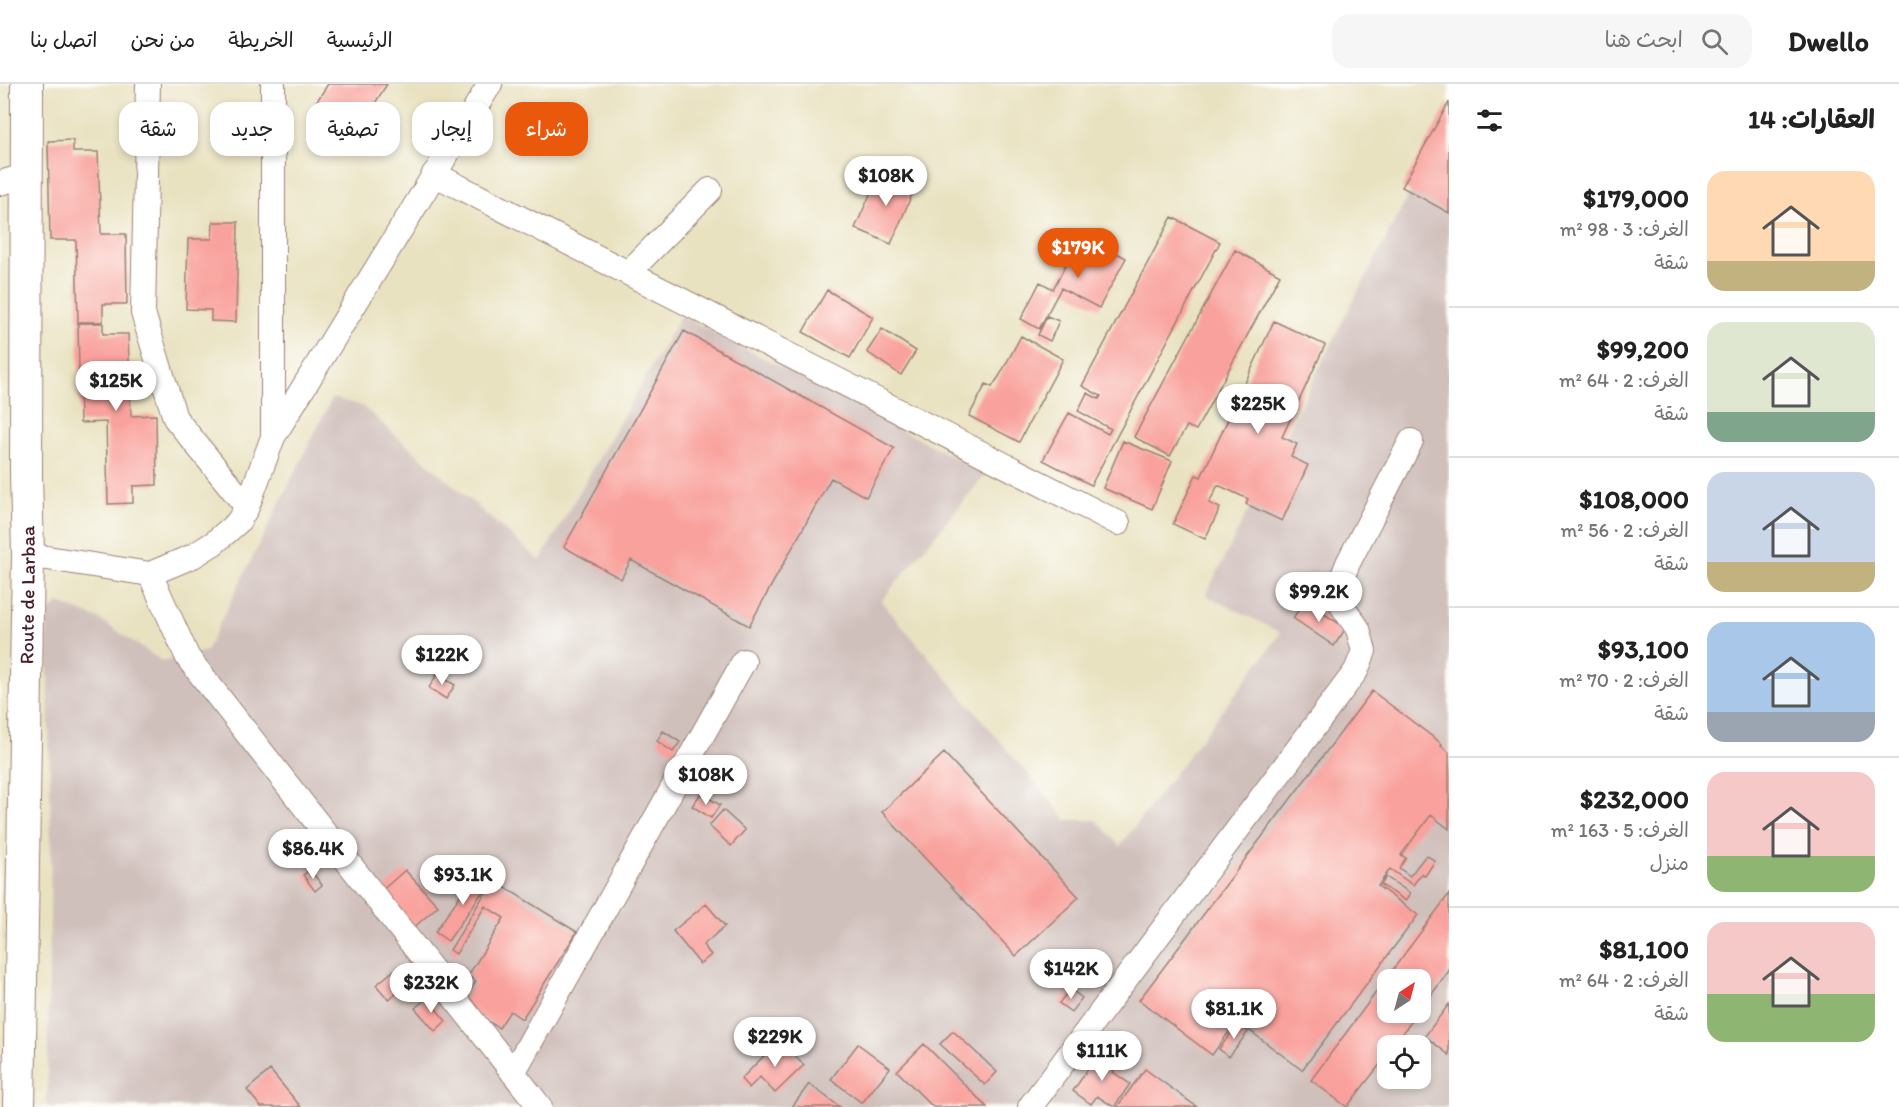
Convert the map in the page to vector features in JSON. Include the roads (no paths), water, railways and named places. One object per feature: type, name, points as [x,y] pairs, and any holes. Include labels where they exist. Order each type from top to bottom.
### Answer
[{"type":"main road","name":"Route de Larbaa","points":[[19,1107],[28,555],[14,179],[27,84]]},
{"type":"street","points":[[148,84],[143,313],[175,418],[247,507]]},
{"type":"street","points":[[273,84],[273,437]]},
{"type":"street","points":[[28,555],[150,574],[193,556],[214,543],[238,522],[247,507],[273,437],[489,84]]},
{"type":"street","points":[[434,174],[1118,523]]},
{"type":"street","points":[[628,273],[710,189]]},
{"type":"street","points":[[1030,1107],[1356,671],[1364,651],[1358,629],[1343,607],[1339,586],[1348,563],[1411,441]]},
{"type":"street","points":[[150,574],[188,658],[540,1107]]},
{"type":"street","points":[[513,1073],[744,661]]}]
